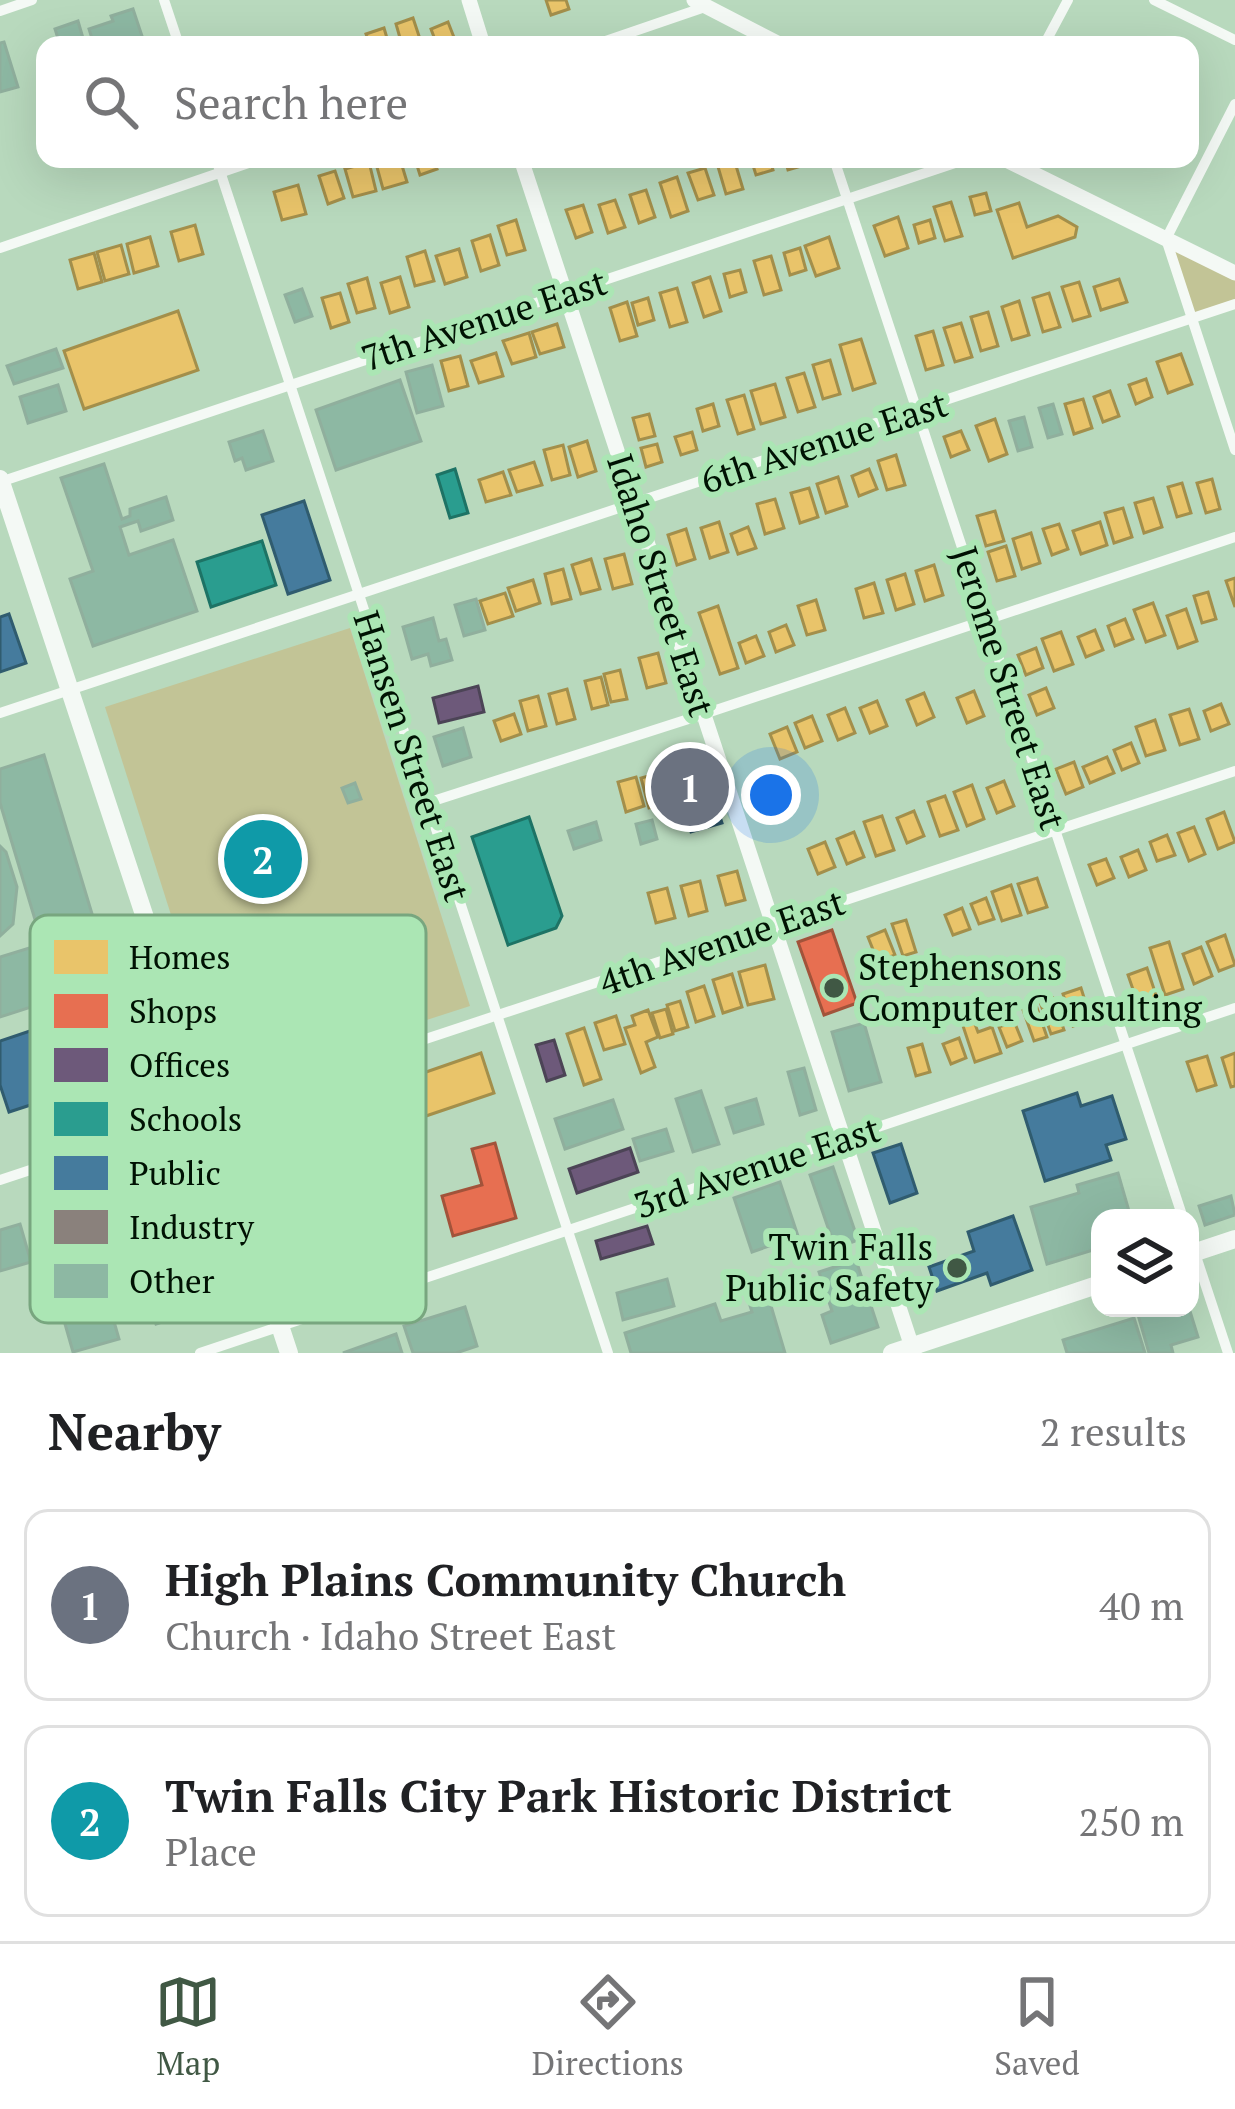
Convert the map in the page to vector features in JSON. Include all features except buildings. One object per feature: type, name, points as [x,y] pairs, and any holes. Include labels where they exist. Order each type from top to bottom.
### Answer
[{"type":"main road","points":[[0,481],[144,915]]},
{"type":"main road","points":[[1199,1247],[1235,1239]]},
{"type":"main road","points":[[906,1351],[1091,1287]]},
{"type":"main road","points":[[279,1323],[289,1353]]},
{"type":"street","points":[[0,11],[32,0]]},
{"type":"street","points":[[164,0],[175,36]]},
{"type":"street","points":[[469,0],[480,36]]},
{"type":"street","points":[[1050,36],[1068,0]]},
{"type":"street","points":[[1154,0],[1235,40]]},
{"type":"street","points":[[617,36],[704,2],[766,36]]},
{"type":"street","points":[[1235,104],[1166,239],[1235,450]]},
{"type":"street","name":"Hansen Street East","points":[[219,168],[608,1353]]},
{"type":"street","points":[[0,248],[234,168]]},
{"type":"street","name":"Idaho Street East","points":[[524,168],[843,1138],[906,1351]]},
{"type":"street","name":"Jerome Street East","points":[[837,168],[1180,1209]]},
{"type":"street","name":"7th Avenue East","points":[[0,481],[940,168]]},
{"type":"street","points":[[1022,168],[1235,273]]},
{"type":"street","name":"6th Avenue East","points":[[0,713],[1235,304]]},
{"type":"street","points":[[427,803],[1235,537]]},
{"type":"street","name":"4th Avenue East","points":[[426,1039],[1235,771]]},
{"type":"street","name":"3rd Avenue East","points":[[426,1278],[1235,1008]]},
{"type":"street","name":"4th Avenue East","points":[[0,1180],[30,1170]]},
{"type":"street","points":[[1199,1268],[1228,1353]]},
{"type":"street","name":"3rd Avenue East","points":[[200,1353],[292,1323]]},
{"type":"green space","points":[[1166,239],[1235,273],[1235,304],[1192,319]]},
{"type":"green space","points":[[350,628],[470,1006],[426,1020],[426,915],[171,915],[105,707]]},
{"type":"place","name":"High Plains Community Church","points":[[690,787]]},
{"type":"place","name":"Twin Falls City Park Historic District","points":[[263,859]]},
{"type":"place","name":"Stephensons Computer Consulting","points":[[834,988]]},
{"type":"place","name":"Twin Falls Public Safety","points":[[957,1268]]}]
